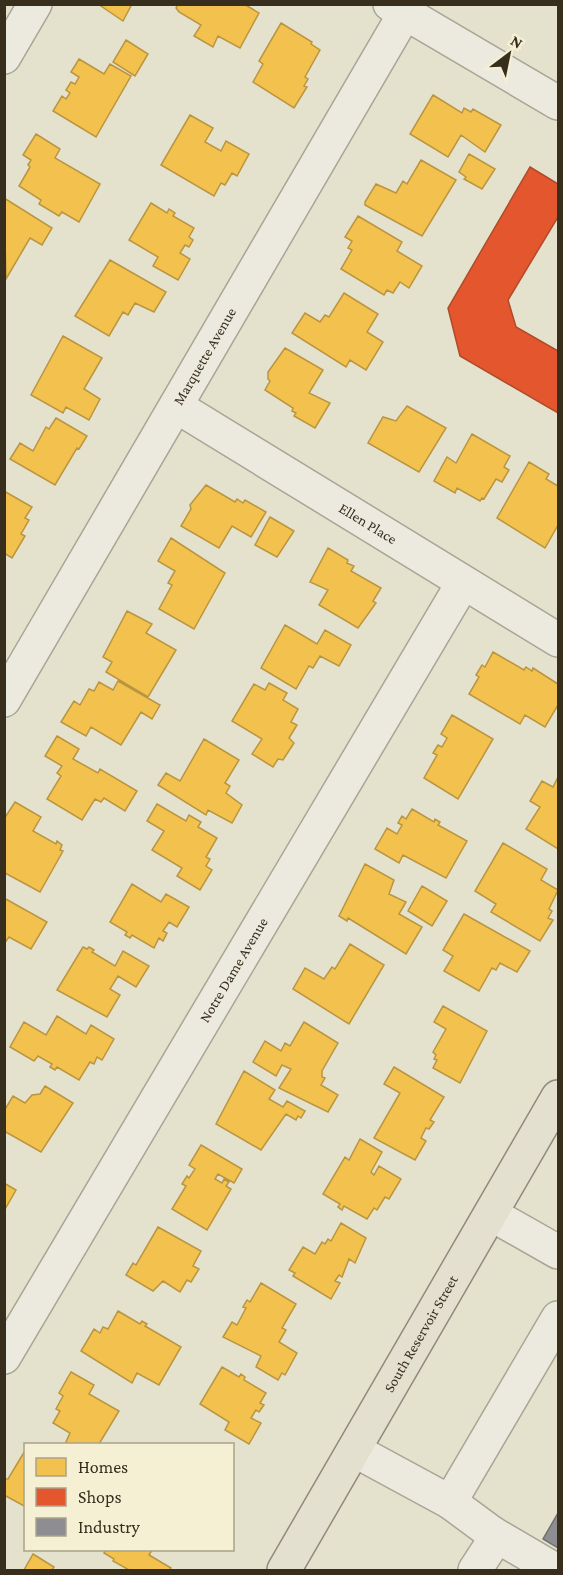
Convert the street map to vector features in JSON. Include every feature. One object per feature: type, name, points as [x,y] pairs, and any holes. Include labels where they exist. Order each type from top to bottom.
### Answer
[{"type":"main road","name":"South Reservoir Street","points":[[284,1570],[558,1097]]},
{"type":"street","points":[[4,57],[35,4]]},
{"type":"street","points":[[397,9],[558,103]]},
{"type":"street","name":"Marquette Avenue","points":[[4,700],[176,406],[397,9]]},
{"type":"street","name":"Ellen Place","points":[[176,406],[558,640]]},
{"type":"street","name":"Notre Dame Avenue","points":[[4,1357],[463,583]]},
{"type":"street","points":[[491,1214],[558,1252]]},
{"type":"street","points":[[450,1502],[558,1318]]},
{"type":"street","points":[[354,1450],[450,1502],[492,1533],[555,1570]]},
{"type":"street","points":[[475,1570],[490,1547],[492,1533]]},
{"type":"building: Homes","points":[[98,4],[132,4],[123,21]]},
{"type":"building: Homes","points":[[178,4],[244,4],[259,13],[240,48],[218,36],[213,47],[194,36],[201,25],[179,12],[176,8]]},
{"type":"building: Homes","points":[[281,23],[312,42],[311,44],[320,50],[305,77],[308,79],[304,86],[307,87],[294,108],[253,82],[263,64],[259,61]]},
{"type":"building: Homes","points":[[126,40],[148,54],[135,76],[113,62]]},
{"type":"building: Homes","points":[[79,59],[104,74],[110,64],[131,76],[96,137],[53,111],[62,96],[66,99],[70,93],[66,90],[71,82],[75,84],[79,77],[71,72]]},
{"type":"building: Homes","points":[[433,95],[462,113],[464,108],[471,112],[473,109],[501,125],[485,152],[461,135],[448,157],[410,134]]},
{"type":"building: Homes","points":[[190,115],[213,128],[205,142],[221,151],[226,141],[249,154],[237,176],[232,173],[225,185],[221,183],[214,196],[161,165]]},
{"type":"building: Homes","points":[[36,134],[60,149],[55,158],[100,184],[79,222],[62,212],[59,216],[39,204],[41,200],[19,186],[30,167],[28,165],[31,160],[23,155]]},
{"type":"building: Homes","points":[[469,154],[495,169],[482,189],[464,179],[466,177],[459,172]]},
{"type":"building: Homes","points":[[421,160],[456,180],[422,236],[365,205],[376,184],[396,193],[403,181],[407,184]]},
{"type":"building: Homes","points":[[4,198],[52,228],[42,245],[30,238],[6,279]]},
{"type":"building: Homes","points":[[151,203],[167,213],[169,209],[175,213],[173,216],[194,228],[189,237],[193,240],[189,247],[185,245],[180,253],[190,259],[178,280],[153,266],[158,257],[129,240]]},
{"type":"building: Homes","points":[[358,216],[402,242],[397,251],[422,266],[409,288],[400,282],[393,293],[387,290],[384,295],[341,269],[352,250],[348,248],[352,241],[345,237]]},
{"type":"building: Homes","points":[[110,260],[166,292],[154,312],[135,303],[128,315],[123,312],[109,336],[75,316]]},
{"type":"building: Homes","points":[[344,293],[378,314],[367,332],[383,342],[366,370],[350,360],[346,367],[292,333],[305,313],[320,322],[325,315],[329,317]]},
{"type":"building: Homes","points":[[63,336],[102,358],[84,389],[100,399],[89,420],[66,407],[63,413],[31,395]]},
{"type":"building: Homes","points":[[285,348],[323,370],[309,393],[330,403],[315,428],[294,416],[296,413],[292,411],[293,408],[265,390],[270,381],[268,372]]},
{"type":"building: Homes","points":[[407,406],[446,428],[419,472],[368,443],[383,417],[396,421]]},
{"type":"building: Homes","points":[[56,418],[87,436],[79,449],[77,448],[55,485],[10,459],[20,443],[33,451],[46,427],[49,429]]},
{"type":"building: Homes","points":[[472,434],[510,456],[504,467],[509,470],[502,482],[496,479],[484,499],[480,501],[457,488],[455,493],[434,481],[447,457],[456,463]]},
{"type":"building: Homes","points":[[529,462],[549,474],[546,479],[558,486],[558,525],[545,548],[497,518]]},
{"type":"building: Homes","points":[[206,485],[235,502],[237,499],[243,503],[245,500],[266,512],[251,537],[232,526],[219,548],[181,526],[191,509],[190,505]]},
{"type":"building: Homes","points":[[4,491],[32,507],[25,518],[29,520],[21,534],[25,536],[12,558],[4,553]]},
{"type":"building: Homes","points":[[270,517],[294,531],[277,557],[255,545]]},
{"type":"building: Homes","points":[[171,538],[225,573],[194,629],[159,609],[172,585],[168,583],[175,571],[158,561]]},
{"type":"building: Homes","points":[[328,548],[354,566],[351,571],[381,588],[373,601],[376,603],[358,628],[319,605],[328,590],[310,582]]},
{"type":"building: Homes","points":[[127,611],[152,624],[146,633],[176,650],[148,697],[106,672],[112,662],[103,657]]},
{"type":"building: Homes","points":[[285,625],[317,644],[325,630],[351,645],[339,666],[320,656],[313,668],[309,666],[296,689],[261,668]]},
{"type":"building: Homes","points":[[493,652],[524,670],[526,667],[532,671],[533,668],[558,684],[558,705],[545,727],[525,715],[520,724],[469,694],[479,677],[476,675],[482,665],[485,667]]},
{"type":"building: Homes","points":[[118,681],[160,705],[152,719],[141,712],[121,745],[91,727],[86,736],[61,722],[74,701],[80,705],[89,689],[94,691],[99,682],[113,690]]},
{"type":"building: Homes","points":[[269,683],[287,693],[283,700],[298,709],[291,722],[297,725],[289,738],[294,743],[283,760],[278,759],[273,767],[252,754],[262,739],[232,721],[254,684],[265,690]]},
{"type":"building: Homes","points":[[452,715],[493,739],[458,799],[424,778],[437,755],[433,753],[438,745],[442,747],[447,738],[441,734]]},
{"type":"building: Homes","points":[[57,736],[79,749],[73,759],[98,773],[100,769],[137,791],[125,811],[104,798],[101,802],[95,799],[82,820],[47,799],[61,776],[57,773],[62,766],[45,756]]},
{"type":"building: Homes","points":[[204,739],[239,760],[225,783],[230,786],[226,793],[242,805],[232,823],[208,810],[206,815],[158,785],[166,773],[180,781]]},
{"type":"building: Homes","points":[[558,777],[558,849],[526,829],[540,807],[530,801],[542,781],[553,787]]},
{"type":"building: Homes","points":[[15,802],[41,817],[33,831],[62,845],[60,850],[63,851],[40,892],[5,873],[4,819]]},
{"type":"building: Homes","points":[[157,804],[186,821],[189,815],[201,822],[198,827],[217,838],[206,857],[210,859],[206,866],[212,870],[200,890],[177,876],[182,868],[152,850],[164,831],[147,821]]},
{"type":"building: Homes","points":[[412,809],[434,822],[435,819],[440,822],[438,825],[467,841],[446,878],[403,855],[399,863],[375,849],[387,828],[397,834],[402,825],[398,823],[402,816],[406,819]]},
{"type":"building: Homes","points":[[503,843],[547,869],[541,880],[558,890],[549,909],[552,911],[548,918],[553,920],[540,941],[491,912],[496,904],[475,891]]},
{"type":"building: Homes","points":[[365,864],[394,880],[389,894],[406,902],[399,914],[422,927],[406,954],[348,918],[347,921],[339,916]]},
{"type":"building: Homes","points":[[132,884],[161,902],[166,894],[189,907],[177,927],[169,922],[163,931],[167,933],[163,941],[159,938],[154,948],[132,935],[130,938],[125,935],[127,932],[110,922]]},
{"type":"building: Homes","points":[[422,886],[447,901],[432,926],[408,911]]},
{"type":"building: Homes","points":[[4,898],[47,922],[31,949],[9,937],[4,944]]},
{"type":"building: Homes","points":[[464,914],[530,951],[517,972],[500,963],[496,970],[492,968],[479,991],[444,971],[453,956],[443,950]]},
{"type":"building: Homes","points":[[350,944],[384,965],[349,1024],[293,989],[305,968],[324,979],[332,967],[335,969]]},
{"type":"building: Homes","points":[[83,947],[87,949],[89,947],[94,950],[92,952],[115,966],[123,951],[149,966],[136,987],[118,976],[110,989],[120,995],[107,1017],[57,990]]},
{"type":"building: Homes","points":[[443,1006],[487,1031],[460,1083],[433,1068],[437,1060],[434,1059],[436,1055],[433,1052],[446,1029],[434,1022]]},
{"type":"building: Homes","points":[[57,1016],[86,1034],[91,1025],[114,1039],[102,1060],[97,1057],[94,1064],[90,1062],[79,1080],[57,1067],[55,1070],[50,1067],[52,1064],[38,1056],[34,1061],[10,1047],[24,1022],[46,1035]]},
{"type":"building: Homes","points":[[304,1022],[338,1043],[322,1071],[322,1077],[325,1078],[321,1085],[338,1095],[328,1112],[279,1088],[291,1069],[282,1065],[276,1076],[253,1062],[265,1041],[281,1051],[285,1043],[290,1046]]},
{"type":"building: Homes","points":[[394,1067],[444,1097],[430,1120],[434,1122],[429,1129],[426,1128],[421,1138],[426,1141],[415,1160],[374,1138],[400,1093],[384,1084]]},
{"type":"building: Homes","points":[[244,1071],[275,1090],[269,1099],[283,1107],[287,1101],[305,1111],[301,1118],[298,1116],[296,1120],[286,1114],[261,1150],[216,1124]]},
{"type":"building: Homes","points":[[45,1086],[73,1103],[41,1152],[4,1131],[4,1111],[13,1096],[25,1103],[32,1095],[40,1094]]},
{"type":"building: Homes","points":[[360,1139],[382,1152],[371,1172],[374,1175],[379,1166],[401,1179],[389,1199],[385,1197],[377,1210],[374,1208],[367,1219],[344,1206],[342,1210],[338,1207],[340,1204],[323,1194],[345,1157],[349,1160]]},
{"type":"building: Homes","points":[[201,1145],[242,1169],[234,1183],[218,1174],[215,1179],[222,1183],[224,1179],[229,1182],[226,1186],[231,1189],[207,1230],[172,1209],[186,1186],[182,1184],[195,1169],[189,1165]]},
{"type":"building: Homes","points":[[4,1183],[16,1190],[4,1211]]},
{"type":"building: Homes","points":[[341,1223],[366,1238],[355,1263],[349,1259],[342,1277],[339,1275],[335,1281],[340,1283],[331,1299],[293,1276],[295,1273],[289,1270],[303,1247],[315,1254],[322,1242],[325,1244],[328,1239],[331,1241]]},
{"type":"building: Homes","points":[[158,1227],[201,1251],[193,1266],[199,1269],[191,1282],[187,1280],[180,1292],[163,1281],[153,1291],[126,1275],[133,1263],[136,1265]]},
{"type":"building: Homes","points":[[261,1283],[296,1304],[282,1328],[286,1330],[279,1342],[297,1353],[285,1375],[282,1373],[278,1380],[256,1367],[261,1356],[223,1337],[232,1322],[237,1325],[246,1308],[243,1307],[247,1300],[250,1302]]},
{"type":"building: Homes","points":[[118,1311],[140,1324],[142,1321],[147,1324],[145,1326],[181,1347],[159,1385],[137,1373],[132,1383],[81,1351],[94,1329],[100,1333],[103,1327],[108,1329]]},
{"type":"building: Homes","points":[[222,1367],[239,1377],[241,1374],[245,1377],[244,1380],[266,1393],[260,1403],[264,1405],[259,1412],[256,1410],[251,1418],[261,1423],[249,1444],[225,1430],[229,1422],[200,1404]]},
{"type":"building: Homes","points":[[71,1372],[94,1385],[89,1394],[119,1411],[100,1443],[65,1443],[70,1433],[53,1423],[60,1411],[56,1409],[63,1396],[59,1393]]},
{"type":"building: Homes","points":[[24,1452],[24,1506],[4,1495],[4,1479],[8,1479]]},
{"type":"building: Homes","points":[[105,1551],[151,1551],[149,1555],[171,1568],[169,1570],[129,1570],[104,1553]]},
{"type":"building: Homes","points":[[33,1554],[54,1567],[52,1570],[24,1570]]},
{"type":"building: Shops","points":[[530,167],[558,184],[558,217],[508,300],[516,327],[558,351],[558,413],[460,356],[448,308]]},
{"type":"building: Industry","points":[[558,1513],[558,1548],[543,1539]]}]
